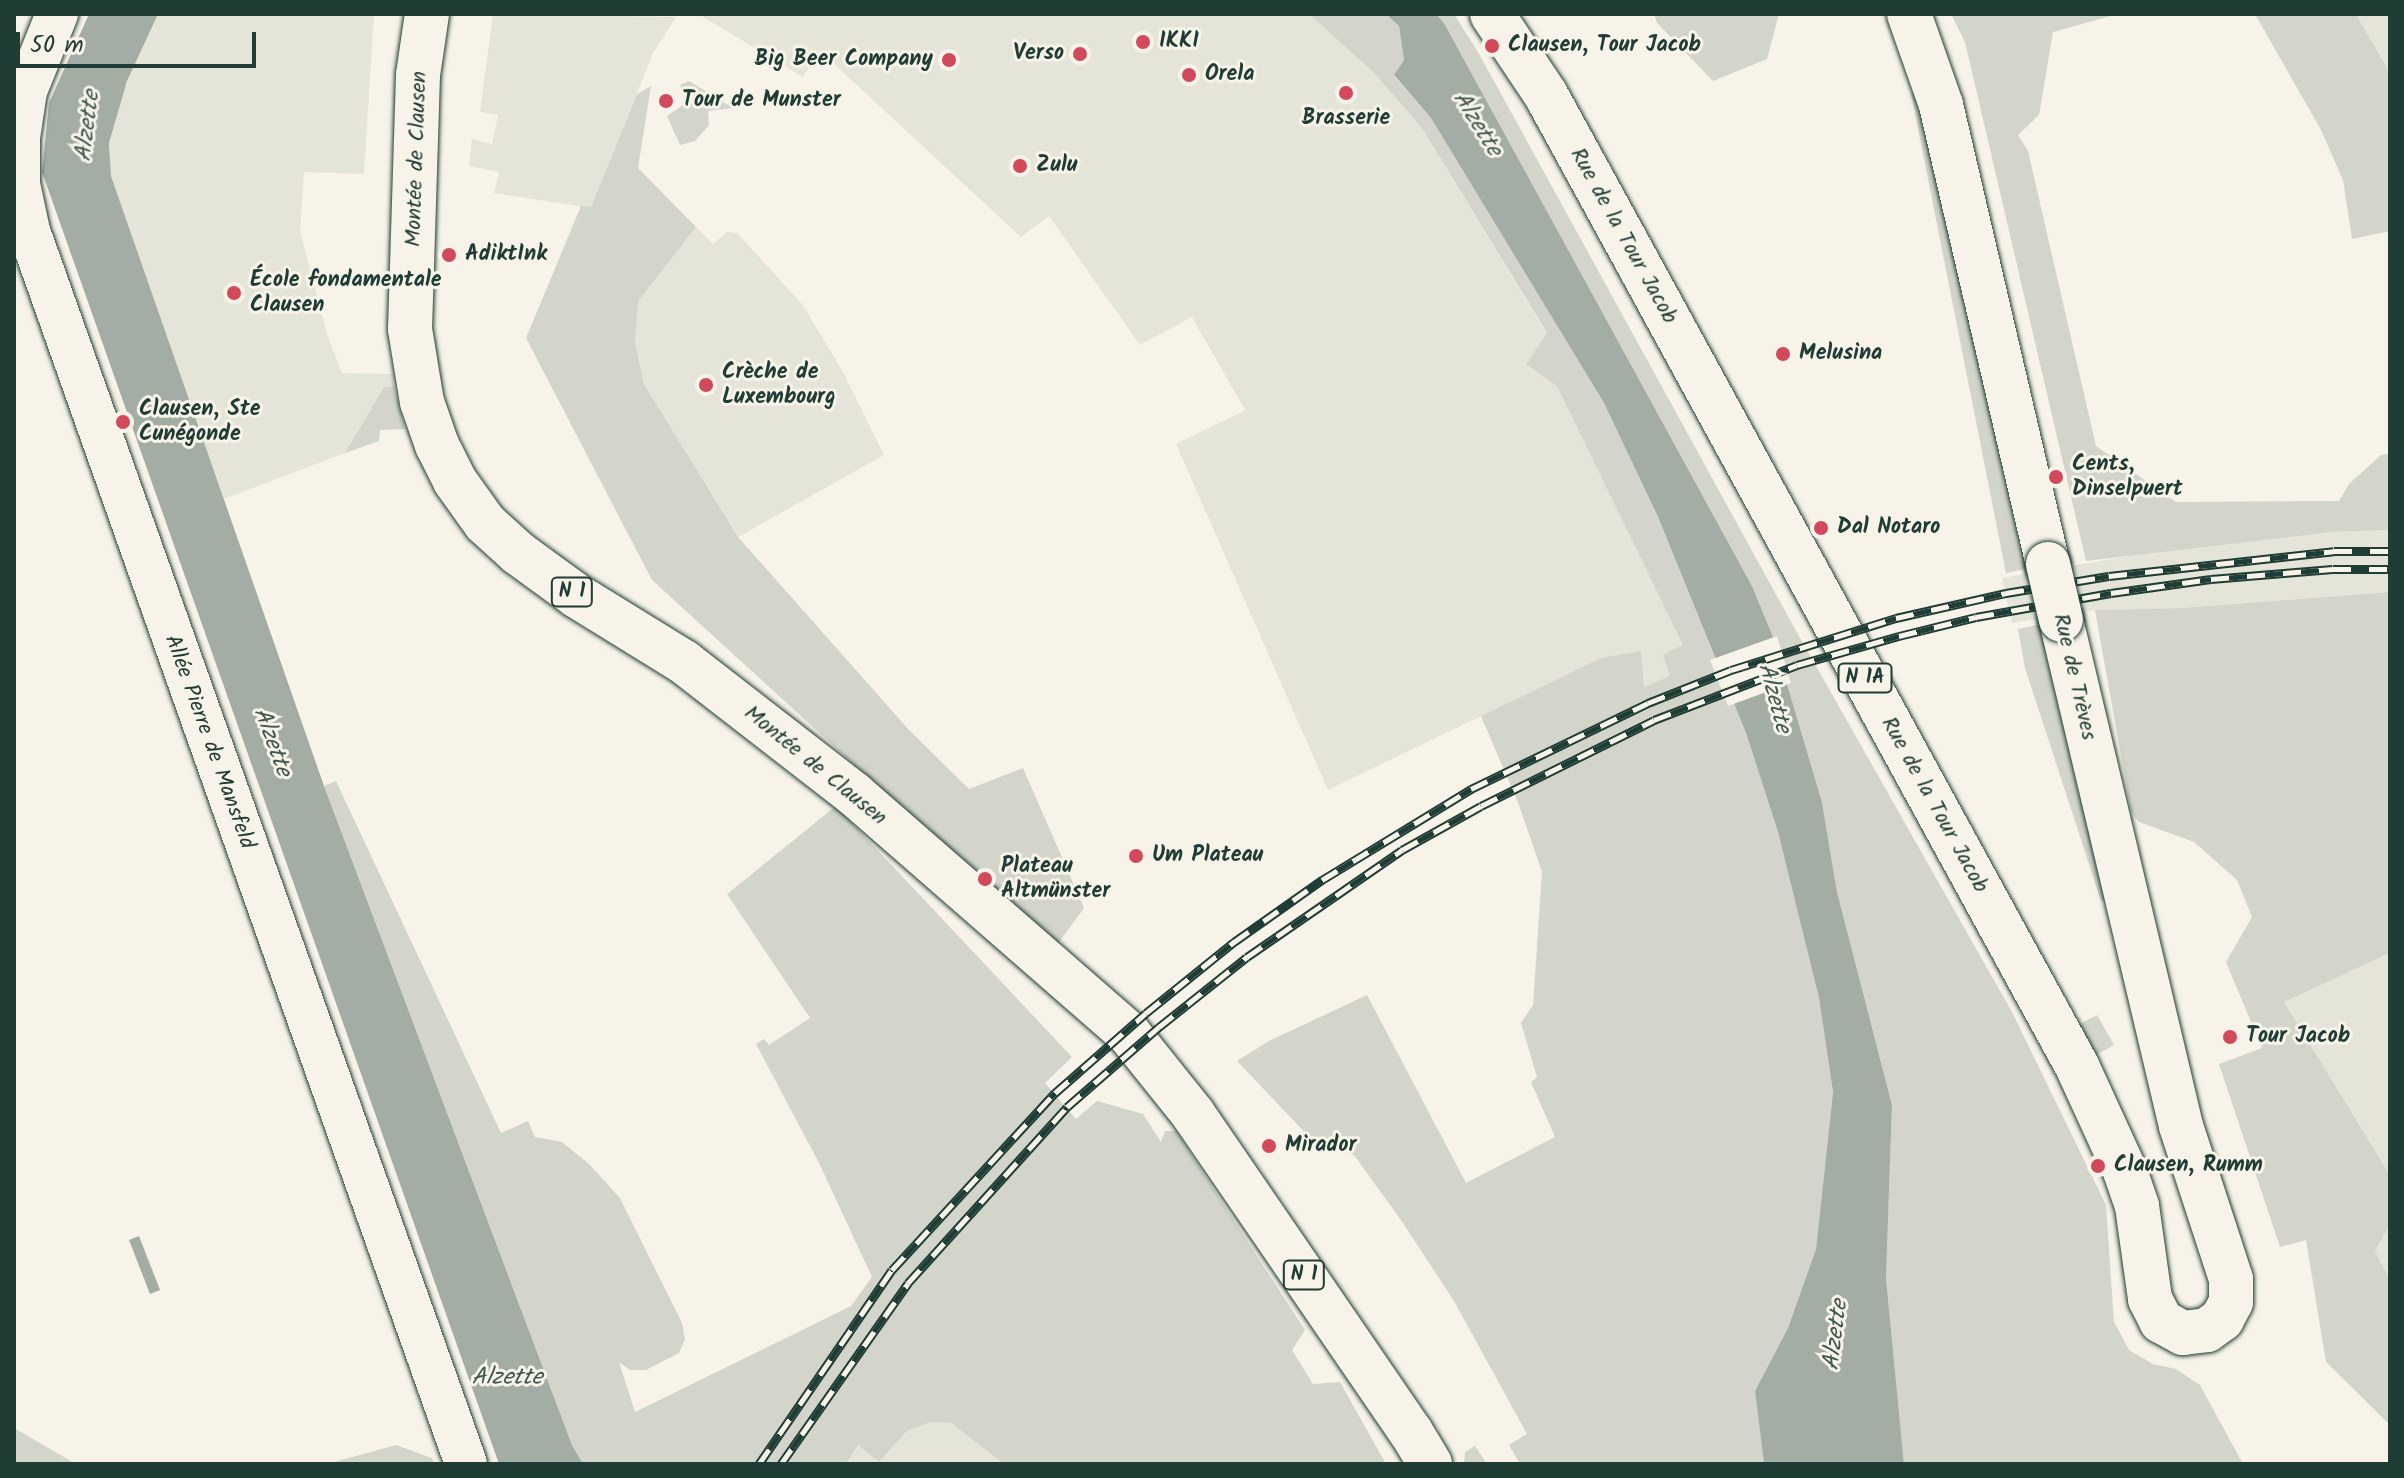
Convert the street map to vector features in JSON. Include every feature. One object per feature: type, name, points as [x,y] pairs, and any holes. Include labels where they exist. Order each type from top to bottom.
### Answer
[{"type":"main road","name":"Allée Pierre de Mansfeld","points":[[57,14],[26,91],[19,138],[19,184],[29,231],[466,1464]]},
{"type":"main road","name":"Montée de Clausen","points":[[427,14],[418,75],[410,329],[422,402],[437,445],[455,481],[485,523],[518,553],[577,596],[684,662],[854,794],[1129,1034],[1193,1114],[1430,1464]]},
{"type":"main road","name":"Rue de la Tour Jacob","points":[[1492,14],[1546,95],[2077,1066],[2133,1194],[2144,1243],[2150,1299],[2161,1321],[2183,1333],[2207,1330]]},
{"type":"main road","name":"Rue de Trèves","points":[[1909,14],[1941,105],[2181,1126],[2231,1279],[2231,1302],[2222,1319],[2207,1330]]},
{"type":"shaded area","name":"École fondamentale Clausen","points":[[158,14],[374,14],[364,174],[304,172],[300,231],[328,337],[342,373],[393,374],[394,386],[384,387],[345,453],[224,499],[111,176],[109,143],[127,81]]},
{"type":"shaded area","points":[[493,14],[676,17],[653,53],[591,208],[494,193],[499,172],[469,166],[472,139],[492,144],[498,115],[480,112]]},
{"type":"shaded area","points":[[698,14],[1309,14],[1374,73],[1422,128],[1547,334],[1526,364],[1557,385],[1683,645],[1671,676],[1643,688],[1601,658],[1328,790],[1176,444],[1245,410],[1192,317],[1140,345],[1049,216],[1021,237],[820,51],[803,77]]},
{"type":"shaded area","points":[[1309,14],[1386,14],[1399,26],[1404,60],[1394,76],[1431,118],[1604,403],[1658,517],[1746,733],[1778,832],[1819,998],[1833,1092],[1816,1249],[1788,1328],[1755,1391],[1764,1464],[1520,1464],[1509,1445],[1527,1434],[1454,1301],[1403,1223],[1354,1155],[1316,1144],[1237,1061],[1269,1041],[1367,995],[1466,1183],[1555,1137],[1531,1082],[1537,1077],[1521,1023],[1533,1005],[1542,872],[1519,805],[1481,716],[1601,658],[1641,651],[1644,687],[1670,676],[1663,655],[1683,645],[1557,386],[1526,364],[1547,333],[1422,128],[1374,73]]},
{"type":"shaded area","points":[[1436,14],[1454,14],[1478,52],[1795,629],[2012,1012],[2106,1205],[2114,1322],[2129,1350],[2153,1364],[2176,1369],[2200,1385],[2243,1464],[1904,1464],[1886,1278],[1892,1105],[1837,892],[1822,802],[1773,637],[1752,586],[1444,23]]},
{"type":"shaded area","points":[[1654,14],[1779,14],[1767,59],[1713,81],[1657,23]]},
{"type":"shaded area","points":[[1951,14],[2118,14],[2053,32],[2039,115],[2018,135],[2028,151],[2096,446],[2176,502],[2339,501],[2349,484],[2381,455],[2390,454],[2390,530],[2332,532],[2086,561],[1965,42]]},
{"type":"shaded area","points":[[2255,14],[2356,14],[2386,66],[2390,82],[2390,231],[2352,239],[2343,180],[2321,130]]},
{"type":"shaded area","points":[[2356,14],[2390,14],[2390,82],[2386,66]]},
{"type":"shaded area","points":[[689,81],[733,108],[708,111],[709,125],[695,141],[680,145],[667,116],[683,105],[684,94],[680,85]]},
{"type":"shaded area","points":[[651,86],[638,168],[696,227],[638,301],[635,342],[644,384],[738,537],[909,730],[969,789],[1023,768],[1084,908],[1055,948],[652,580],[526,338],[581,206],[591,207],[637,94]]},
{"type":"shaded area","points":[[1918,91],[2029,568],[2006,573],[1911,93]]},
{"type":"shaded area","points":[[696,227],[713,244],[727,232],[737,233],[802,304],[843,372],[884,455],[738,537],[644,384],[635,342],[637,301]]},
{"type":"shaded area","points":[[394,386],[405,429],[380,430],[379,441],[345,453],[384,387]]},
{"type":"shaded area","points":[[2390,530],[2390,592],[2181,608],[2095,610],[2012,623],[2002,578],[2165,550],[2332,532]]},
{"type":"shaded area","points":[[2390,592],[2390,953],[2284,1002],[2390,1175],[2390,1224],[2375,1251],[2390,1280],[2390,1425],[2326,1362],[2306,1240],[2280,1247],[2219,1064],[2262,1048],[2226,962],[2252,917],[2237,880],[2194,842],[2139,822],[2131,812],[2095,610],[2181,608]]},
{"type":"shaded area","points":[[2042,624],[2107,899],[2101,901],[2025,668],[2018,629]]},
{"type":"shaded area","points":[[336,781],[501,1133],[528,1121],[535,1137],[562,1142],[589,1164],[620,1198],[682,1323],[685,1339],[679,1353],[646,1370],[630,1370],[619,1362],[635,1412],[851,1306],[872,1277],[819,1163],[756,1044],[764,1039],[769,1045],[810,1018],[727,894],[836,806],[1072,1057],[1045,1083],[1076,1119],[1097,1101],[1143,1114],[1161,1142],[1165,1131],[1176,1131],[1305,1330],[1292,1350],[1313,1384],[1340,1382],[1386,1464],[1004,1464],[951,1423],[931,1422],[907,1431],[879,1462],[858,1445],[846,1464],[583,1464],[572,1445],[324,786]]},
{"type":"shaded area","points":[[2390,953],[2390,1175],[2284,1002]]},
{"type":"shaded area","points":[[2097,1015],[2114,1045],[2094,1056],[2078,1025]]},
{"type":"shaded area","points":[[2390,1224],[2390,1280],[2375,1251]]},
{"type":"shaded area","points":[[931,1422],[951,1423],[1004,1464],[846,1464],[858,1445],[879,1462],[907,1431]]},
{"type":"shaded area","points":[[14,1428],[76,1464],[14,1464]]},
{"type":"shaded area","points":[[396,1445],[432,1458],[434,1464],[327,1464]]},
{"type":"shaded area","points":[[1475,1446],[1487,1464],[1464,1464],[1465,1452]]},
{"type":"water","name":"Alzette","points":[[89,14],[158,14],[127,81],[109,143],[111,176],[324,786],[572,1445],[583,1464],[499,1464],[42,172],[49,103]]},
{"type":"water","name":"Alzette","points":[[1386,14],[1436,14],[1444,23],[1752,586],[1773,637],[1822,802],[1837,892],[1892,1105],[1886,1278],[1904,1464],[1764,1464],[1755,1391],[1788,1328],[1816,1249],[1833,1092],[1819,998],[1778,832],[1746,733],[1658,517],[1604,403],[1431,118],[1394,75],[1404,60],[1399,26]]},
{"type":"water","points":[[139,1236],[160,1290],[150,1294],[129,1240]]},
{"type":"pier","points":[[1777,636],[1791,683],[1728,706],[1710,660]]},
{"type":"railway","points":[[759,1464],[892,1270],[1055,1093],[1146,1013],[1234,942],[1322,880],[1471,789],[1648,703],[1731,670],[1896,618],[2006,593],[2109,576],[2334,551],[2390,551]]},
{"type":"railway","points":[[781,1464],[908,1283],[1067,1107],[1159,1027],[1247,957],[1402,850],[1481,806],[1654,720],[1797,665],[1899,636],[1976,617],[2211,579],[2333,569],[2390,569]]},
{"type":"place","name":"IKKI","points":[[1143,42]]},
{"type":"place","name":"Clausen, Tour Jacob","points":[[1492,46]]},
{"type":"place","name":"Verso","points":[[1080,54]]},
{"type":"place","name":"Big Beer Company","points":[[949,60]]},
{"type":"place","name":"Orela","points":[[1189,75]]},
{"type":"place","name":"Brasserie","points":[[1346,93]]},
{"type":"place","name":"Tour de Munster","points":[[666,101]]},
{"type":"place","name":"Zulu","points":[[1020,166]]},
{"type":"place","name":"AdiktInk","points":[[449,255]]},
{"type":"place","name":"École fondamentale Clausen","points":[[234,293]]},
{"type":"place","name":"Melusina","points":[[1783,354]]},
{"type":"place","name":"Crèche de Luxembourg","points":[[706,385]]},
{"type":"place","name":"Clausen, Ste Cunégonde","points":[[123,422]]},
{"type":"place","name":"Cents, Dinselpuert","points":[[2056,477]]},
{"type":"place","name":"Dal Notaro","points":[[1821,528]]},
{"type":"place","name":"Um Plateau","points":[[1136,856]]},
{"type":"place","name":"Plateau Altmünster","points":[[985,879]]},
{"type":"place","name":"Tour Jacob","points":[[2230,1037]]},
{"type":"place","name":"Mirador","points":[[1269,1146]]},
{"type":"place","name":"Clausen, Rumm","points":[[2098,1166]]}]
